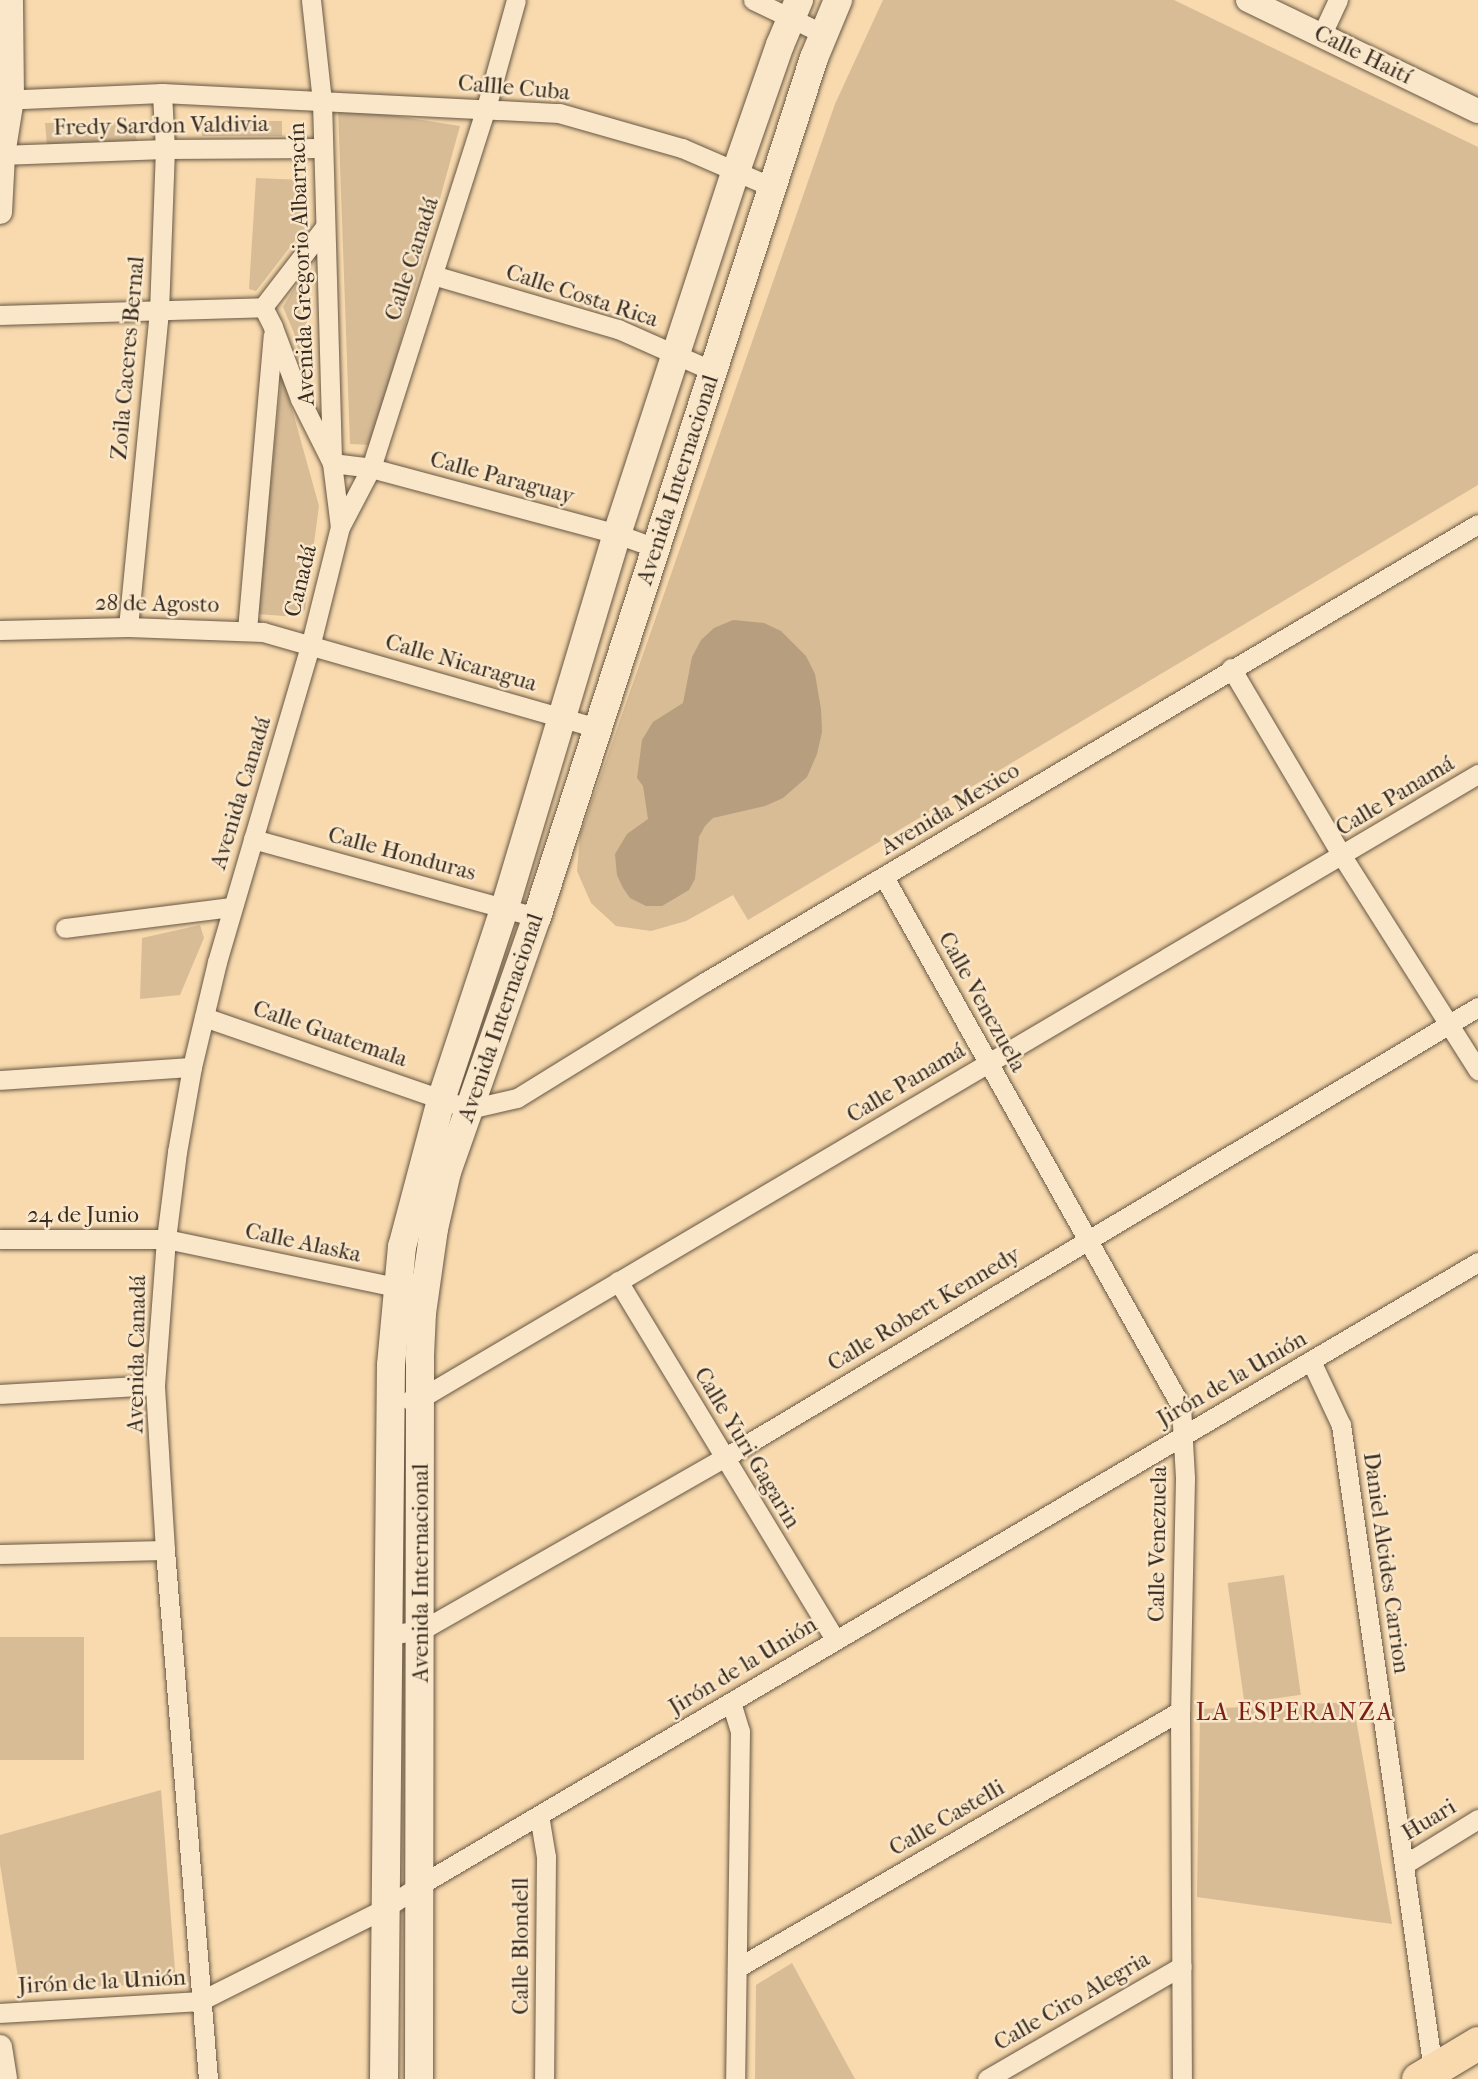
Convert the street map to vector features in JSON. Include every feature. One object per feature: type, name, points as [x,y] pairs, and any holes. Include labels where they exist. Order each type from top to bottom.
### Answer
[{"type":"highway","points":[[1426,2074],[1478,2043]]},
{"type":"main road","name":"Avenida Internacional","points":[[419,2079],[421,1398],[422,1313],[427,1271],[447,1172],[537,917],[822,33],[838,0]]},
{"type":"main road","name":"Avenida Internacional","points":[[384,2079],[392,1326],[396,1287],[411,1206],[442,1097],[505,907],[617,534],[735,174],[795,8]]},
{"type":"street","points":[[0,212],[10,0]]},
{"type":"street","name":"Avenida Gregorio Albarracín","points":[[312,0],[322,101],[332,463],[340,527]]},
{"type":"street","name":"Calle Canadá","points":[[340,527],[371,468],[486,108],[516,0]]},
{"type":"street","points":[[753,0],[795,8],[822,33]]},
{"type":"street","name":"Calle Haití","points":[[1248,0],[1478,110]]},
{"type":"street","points":[[1322,34],[1338,0]]},
{"type":"street","name":"Fredy Sardon Valdivia","points":[[6,100],[162,93],[322,101]]},
{"type":"street","name":"Zoila Caceres Bernal","points":[[128,626],[159,312],[165,149],[162,93]]},
{"type":"street","name":"Callle Cuba","points":[[322,101],[559,113],[682,148],[735,174],[772,187]]},
{"type":"street","name":"Fredy Sardon Valdivia","points":[[2,155],[165,149],[323,148]]},
{"type":"street","points":[[0,315],[262,307],[324,228]]},
{"type":"street","name":"Calle Costa Rica","points":[[433,275],[618,329],[713,371]]},
{"type":"street","points":[[262,307],[273,327],[300,399],[332,463]]},
{"type":"street","points":[[247,630],[273,327]]},
{"type":"street","name":"Calle Paraguay","points":[[332,463],[371,468],[617,534],[656,548]]},
{"type":"street","name":"Avenida Mexico","points":[[469,1109],[517,1098],[705,982],[1478,524]]},
{"type":"street","name":"Canadá","points":[[310,647],[340,527]]},
{"type":"street","name":"28 de Agosto","points":[[0,630],[128,626],[247,630],[310,647]]},
{"type":"street","name":"Calle Nicaragua","points":[[310,647],[598,728]]},
{"type":"street","name":"Avenida Canadá","points":[[208,2079],[165,1550],[155,1385],[166,1239],[192,1067],[232,907],[310,647]]},
{"type":"street","points":[[1231,668],[1342,856],[1478,1070]]},
{"type":"street","name":"Calle Panamá","points":[[392,1404],[421,1398],[1478,774]]},
{"type":"street","name":"Calle Honduras","points":[[253,839],[537,917]]},
{"type":"street","name":"Calle Venezuela","points":[[884,877],[1181,1406],[1182,2079]]},
{"type":"street","points":[[65,928],[232,907]]},
{"type":"street","name":"Calle Robert Kennedy","points":[[388,1635],[422,1630],[724,1458],[1478,1007]]},
{"type":"street","name":"Calle Guatemala","points":[[204,1017],[442,1097]]},
{"type":"street","points":[[0,1080],[192,1067]]},
{"type":"street","points":[[442,1097],[469,1109]]},
{"type":"street","name":"24 de Junio","points":[[0,1239],[166,1239]]},
{"type":"street","name":"Calle Alaska","points":[[166,1239],[396,1287]]},
{"type":"street","name":"Jirón de la Unión","points":[[0,2013],[200,2001],[384,1909],[538,1815],[1478,1262]]},
{"type":"street","points":[[396,1287],[427,1271]]},
{"type":"street","name":"Calle Yuri Gagarin","points":[[618,1281],[835,1640]]},
{"type":"street","name":"Daniel Alcides Carrion","points":[[1311,1361],[1341,1425],[1405,1864],[1426,2074]]},
{"type":"street","points":[[0,1394],[155,1385]]},
{"type":"street","points":[[0,1554],[165,1550]]},
{"type":"street","points":[[731,1702],[740,1731],[736,2079]]},
{"type":"street","name":"Calle Castelli","points":[[737,1968],[1180,1711]]},
{"type":"street","name":"Calle Blondell","points":[[538,1815],[546,1857],[544,2079]]},
{"type":"street","name":"Huari","points":[[1405,1864],[1478,1819]]},
{"type":"street","name":"Calle Ciro Alegria","points":[[987,2079],[1182,1966]]},
{"type":"street","points":[[0,2047],[5,2079]]},
{"type":"shaded area","points":[[883,0],[1174,0],[1478,147],[1478,485],[748,920],[733,895],[686,921],[651,931],[616,926],[591,903],[577,871],[580,835],[835,104]]},
{"type":"shaded area","points":[[338,107],[460,126],[372,445],[350,444]]},
{"type":"shaded area","points":[[202,121],[282,121],[282,136],[202,136]]},
{"type":"shaded area","points":[[132,122],[137,141],[47,145],[45,123]]},
{"type":"shaded area","points":[[256,178],[303,180],[307,225],[256,291],[249,289]]},
{"type":"shaded area","points":[[304,272],[312,408],[294,333],[283,307]]},
{"type":"shaded area","points":[[282,373],[319,506],[305,610],[297,617],[257,614]]},
{"type":"shaded area","points":[[733,620],[764,623],[781,631],[806,656],[815,674],[821,709],[822,732],[817,754],[807,777],[783,798],[765,806],[713,818],[699,837],[695,879],[689,890],[662,906],[646,906],[630,898],[623,888],[617,875],[615,854],[627,834],[648,819],[643,786],[637,778],[642,740],[653,722],[683,703],[692,657],[701,640],[714,628]]},
{"type":"shaded area","points":[[200,925],[204,938],[180,995],[140,999],[142,938]]},
{"type":"shaded area","points":[[1284,1575],[1301,1695],[1244,1703],[1228,1583]]},
{"type":"shaded area","points":[[0,1637],[84,1637],[84,1760],[0,1760]]},
{"type":"shaded area","points":[[1353,1702],[1392,1924],[1197,1897],[1200,1709]]},
{"type":"shaded area","points":[[161,1790],[176,1983],[20,1990],[0,1864],[0,1835]]},
{"type":"shaded area","points":[[792,1963],[855,2079],[755,2079],[756,1985]]},
{"type":"district","name":"LA ESPERANZA","points":[[1295,1713]]}]
